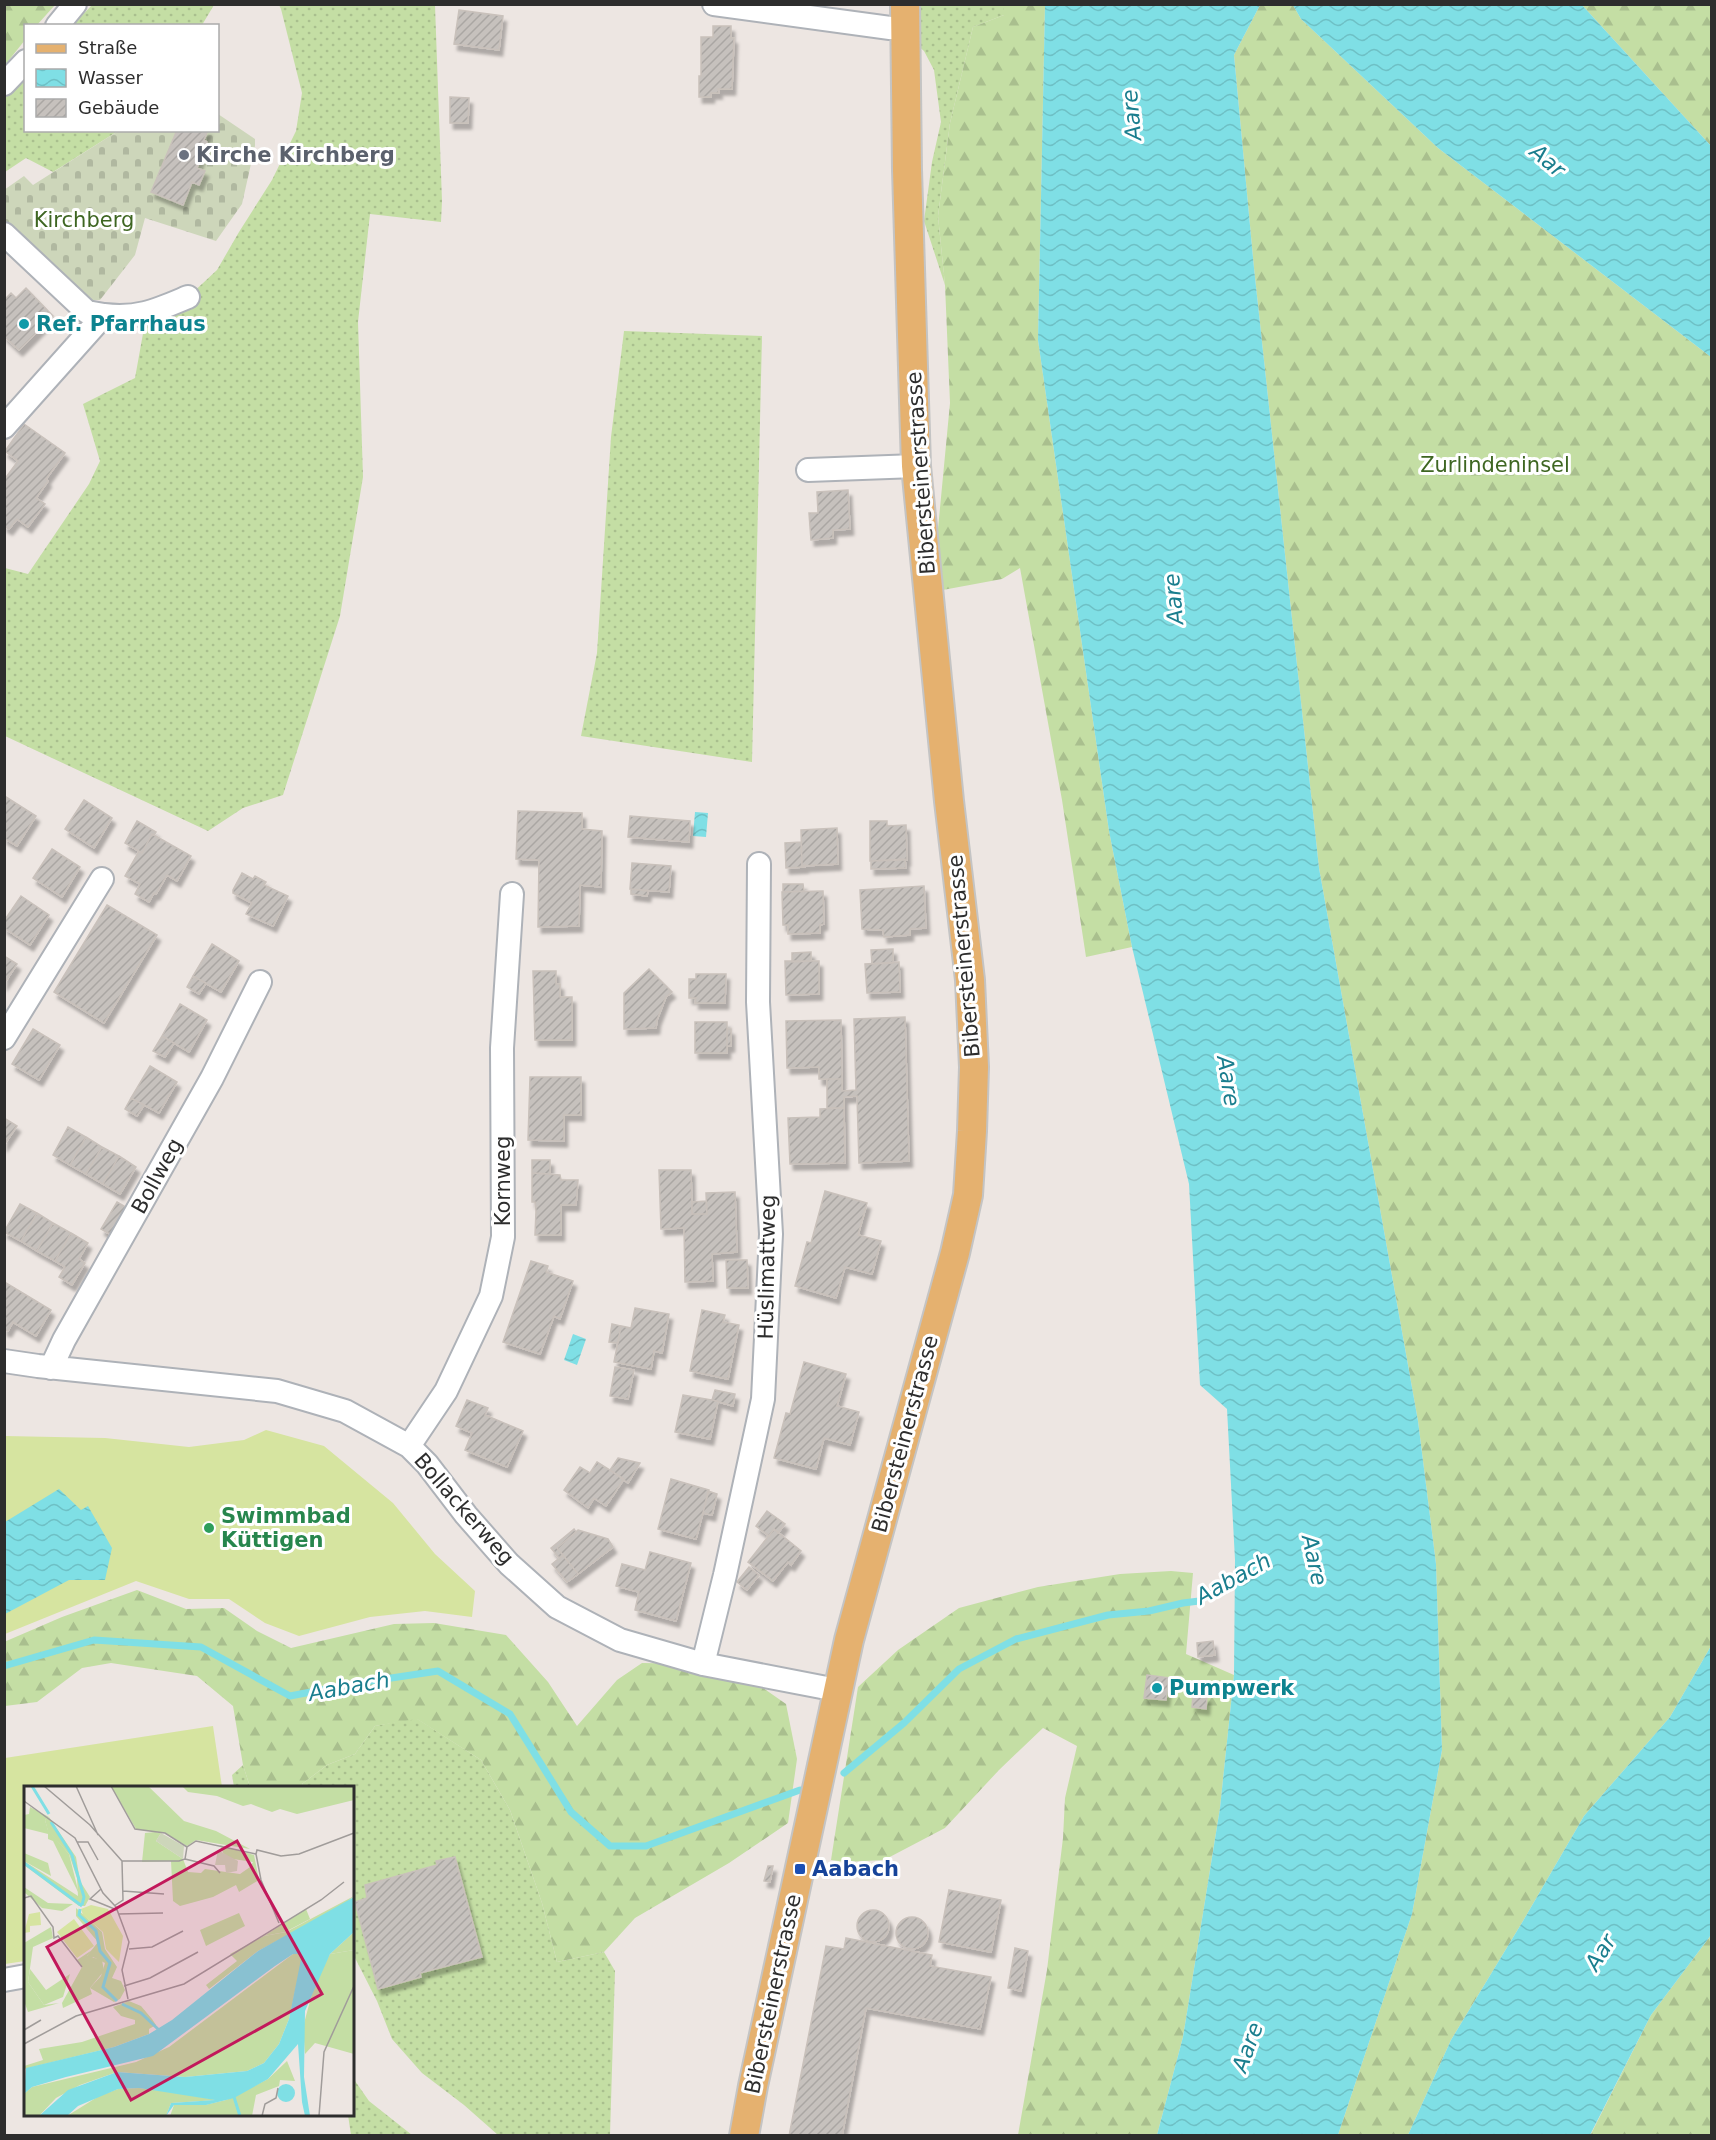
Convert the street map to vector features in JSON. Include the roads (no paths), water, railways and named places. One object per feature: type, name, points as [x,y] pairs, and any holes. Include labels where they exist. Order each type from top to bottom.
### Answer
[{"type":"main road","name":"Bibersteinerstrasse","points":[[744,2136],[837,1689],[871,1556],[955,1253],[968,1195],[974,1067],[970,980],[949,801],[916,466],[905,16]]},
{"type":"street","points":[[59,24],[75,4]]},
{"type":"street","points":[[714,4],[890,28],[905,16]]},
{"type":"street","points":[[4,84],[24,63]]},
{"type":"street","points":[[4,234],[87,312],[122,317],[153,312],[188,297]]},
{"type":"street","points":[[4,427],[104,315]]},
{"type":"street","points":[[808,470],[916,466]]},
{"type":"street","name":"Hüslimattweg","points":[[703,1664],[725,1575],[763,1399],[771,1234],[758,1002],[759,864]]},
{"type":"street","points":[[4,1038],[102,879]]},
{"type":"street","name":"Kornweg","points":[[410,1446],[446,1391],[491,1296],[503,1237],[502,1048],[512,894]]},
{"type":"street","name":"Bollweg","points":[[51,1368],[64,1340],[212,1078],[260,982]]},
{"type":"street","name":"Bollackerweg","points":[[9,1369],[51,1368],[277,1391],[345,1411],[410,1446],[427,1464],[466,1515],[510,1564],[557,1607],[620,1640],[703,1664],[837,1689]]},
{"type":"street","points":[[4,1980],[24,1976]]},
{"type":"water","name":"Aare","points":[[1045,5],[1260,5],[1234,55],[1254,268],[1319,868],[1418,1421],[1436,1564],[1442,1750],[1412,1914],[1338,2135],[1157,2135],[1183,2037],[1220,1808],[1234,1675],[1235,1560],[1227,1409],[1200,1385],[1189,1184],[1132,947],[1109,831],[1038,340]]},
{"type":"water","name":"Aar","points":[[1293,5],[1582,5],[1711,146],[1711,357],[1438,148],[1301,19]]},
{"type":"water","points":[[695,812],[708,813],[706,837],[693,836]]},
{"type":"water","points":[[573,1334],[586,1339],[577,1365],[564,1360]]},
{"type":"water","points":[[59,1489],[81,1510],[88,1506],[112,1548],[105,1580],[69,1580],[5,1614],[5,1522]]},
{"type":"water","name":"Aar","points":[[1711,1646],[1711,1935],[1651,2015],[1590,2135],[1408,2135],[1451,2040],[1584,1816],[1670,1717]]},
{"type":"waterway","name":"Aabach","points":[[844,1773],[904,1723],[959,1669],[1016,1639],[1108,1615],[1149,1611],[1199,1601],[1241,1576]]},
{"type":"waterway","name":"Aabach","points":[[4,1666],[94,1640],[201,1647],[290,1696],[438,1671],[510,1714],[571,1812],[610,1846],[646,1846],[800,1790]]},
{"type":"place","name":"Kirche Kirchberg","points":[[184,155]]},
{"type":"place","name":"Ref. Pfarrhaus","points":[[24,324]]},
{"type":"place","name":"Swimmbad Küttigen","points":[[209,1528]]},
{"type":"place","name":"Pumpwerk","points":[[1157,1688]]},
{"type":"place","name":"Aabach","points":[[800,1869]]},
{"type":"park label","name":"Kirchberg","points":[[84,220]]},
{"type":"park label","name":"Zurlindeninsel","points":[[1495,465]]}]
